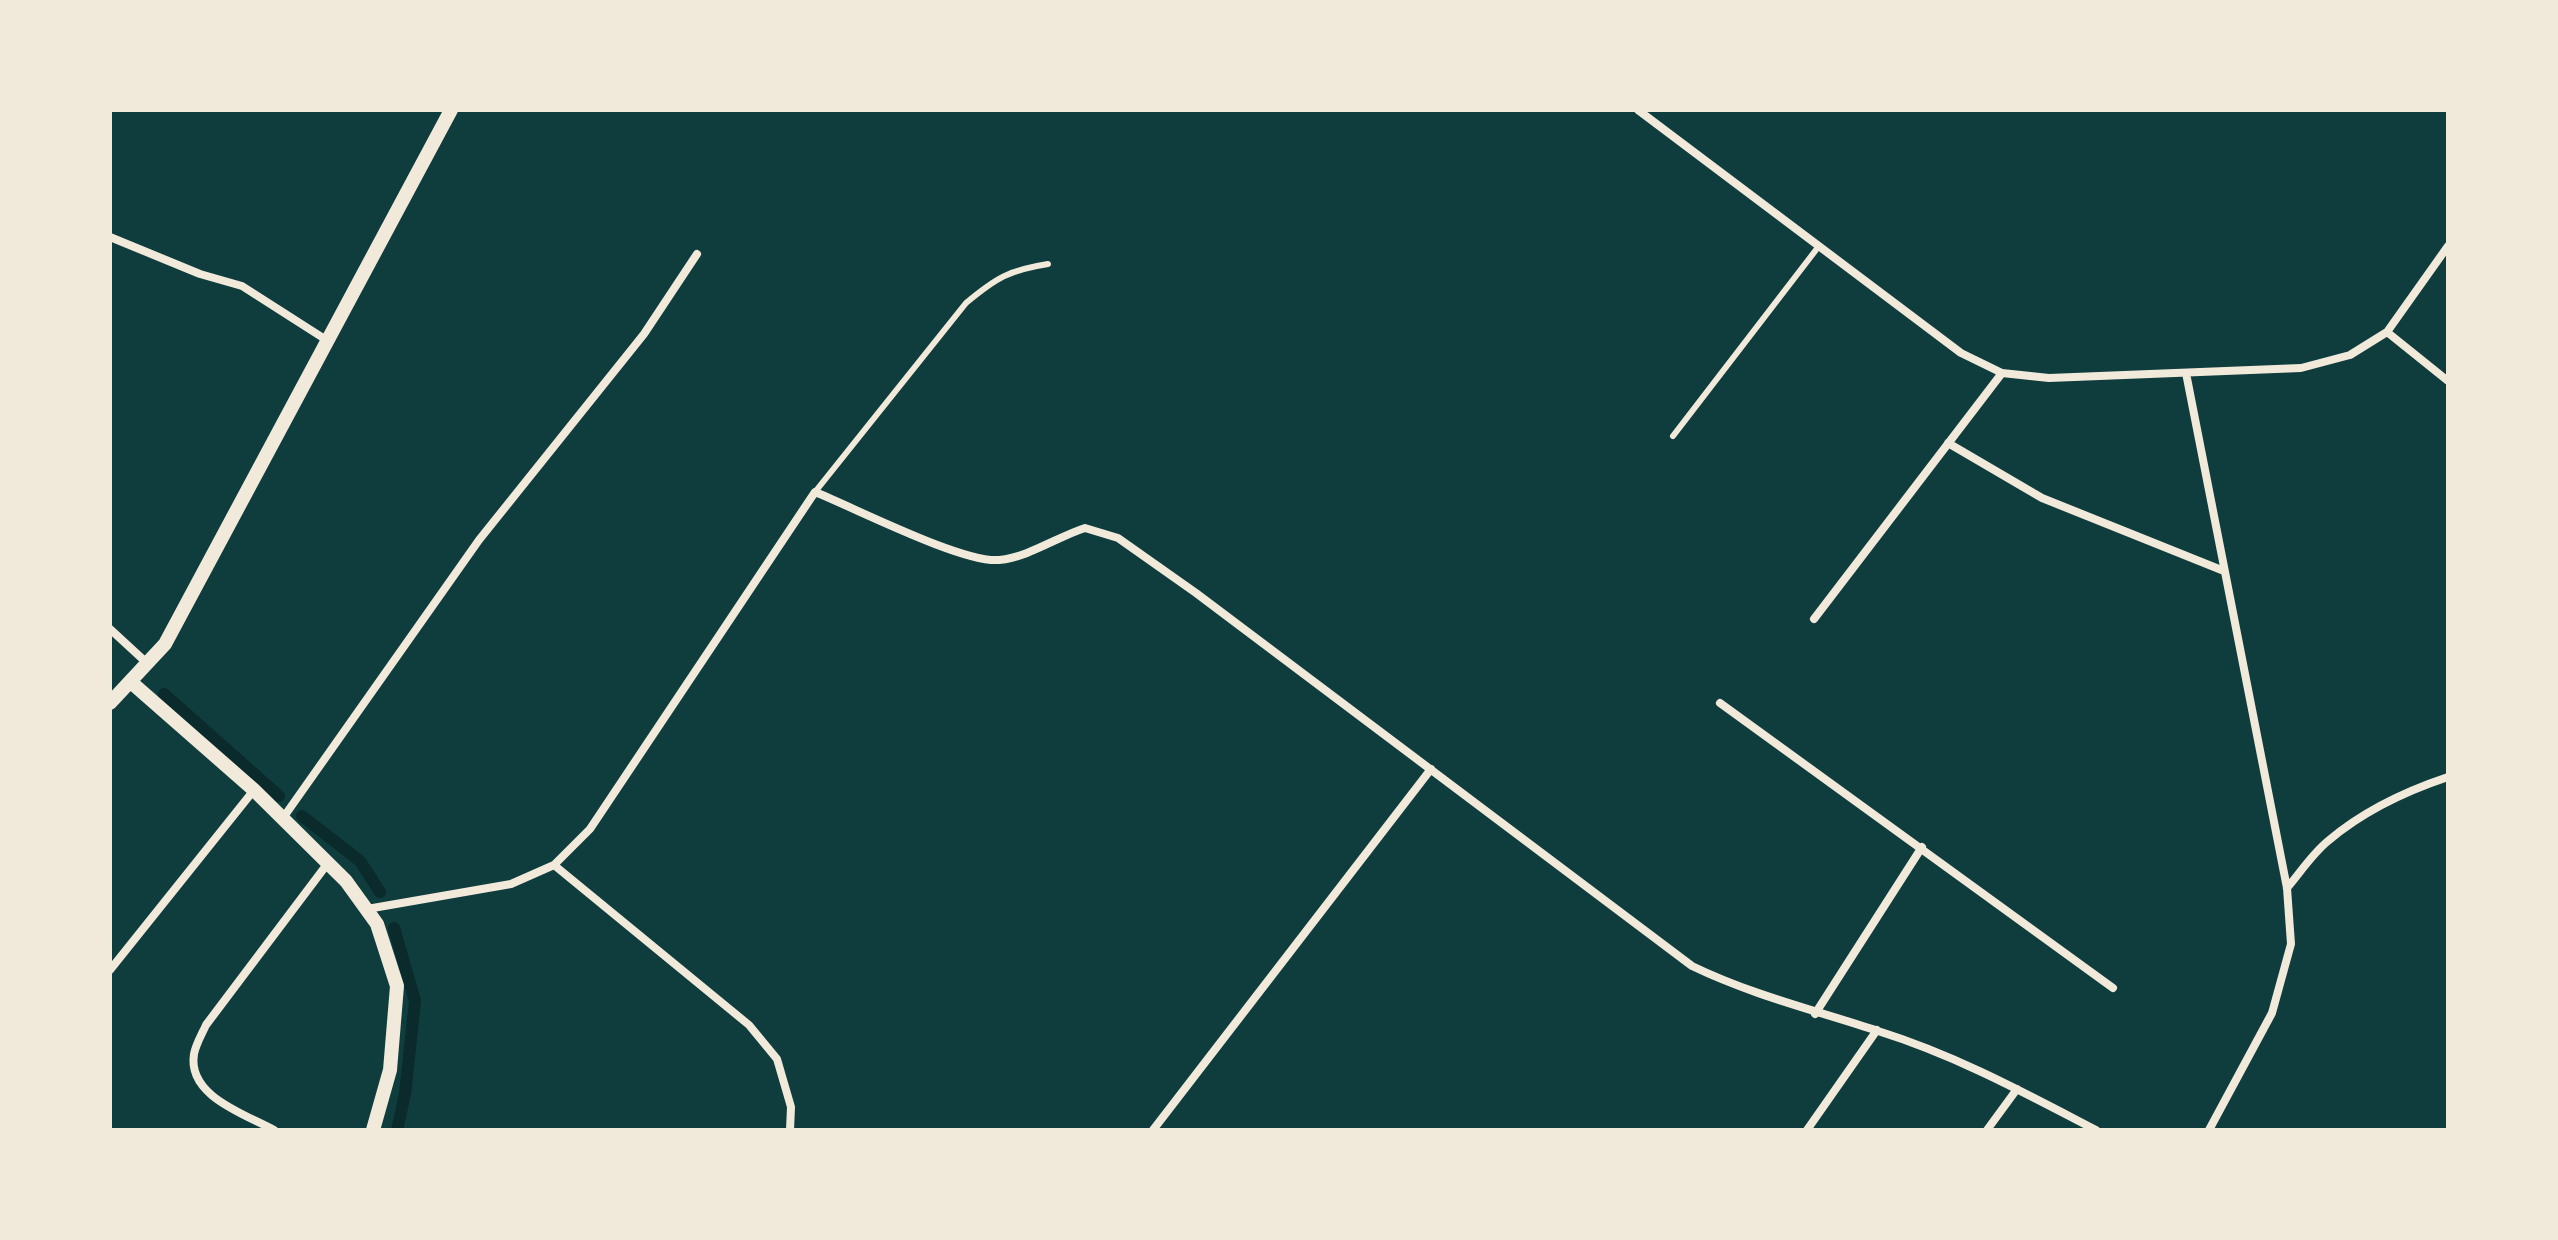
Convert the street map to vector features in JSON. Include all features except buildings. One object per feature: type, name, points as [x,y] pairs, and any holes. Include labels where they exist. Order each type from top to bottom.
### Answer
[{"type":"street","points":[[110,703],[132,683],[165,644],[451,110]]},
{"type":"street","points":[[1638,110],[1961,353],[2002,373],[2049,378],[2301,368],[2350,355],[2387,332],[2448,246]]},
{"type":"street","points":[[110,237],[200,274],[242,286],[328,341]]},
{"type":"street","points":[[283,818],[479,540],[644,334],[697,254]]},
{"type":"street","points":[[2387,332],[2448,381]]},
{"type":"street","points":[[1814,619],[2002,373]]},
{"type":"street","points":[[2186,373],[2287,888],[2291,944],[2272,1013],[2209,1130]]},
{"type":"street","points":[[1948,443],[2042,498],[2224,571]]},
{"type":"street","points":[[367,909],[511,884],[554,865],[590,829],[815,492],[967,556],[998,560],[1085,528],[1118,538],[1196,593],[1692,966],[1739,989],[1877,1030],[1967,1064],[2096,1130]]},
{"type":"street","points":[[110,629],[148,664]]},
{"type":"street","points":[[132,683],[283,818],[328,863],[377,924],[397,986],[390,1070],[373,1130]]},
{"type":"street","points":[[1720,703],[2113,988]]},
{"type":"street","points":[[1153,1130],[1431,769]]},
{"type":"street","points":[[2287,888],[2326,842],[2364,815],[2423,785],[2448,777]]},
{"type":"street","points":[[110,970],[254,790]]},
{"type":"street","points":[[1815,1014],[1922,847]]},
{"type":"street","points":[[274,1130],[259,1126],[213,1097],[199,1083],[193,1055],[206,1025],[328,863]]},
{"type":"street","points":[[554,865],[749,1025],[777,1059],[791,1107],[790,1130]]},
{"type":"street","points":[[1807,1130],[1877,1030]]},
{"type":"street","points":[[1987,1130],[2017,1089]]},
{"type":"lane","points":[[1673,436],[1819,246]]},
{"type":"lane","points":[[815,492],[966,303],[996,278],[1016,269],[1048,264]]},
{"type":"waterway","points":[[164,694],[279,796]]},
{"type":"waterway","points":[[302,816],[360,861],[380,892]]},
{"type":"waterway","points":[[394,928],[415,1001],[405,1094],[397,1130]]}]
